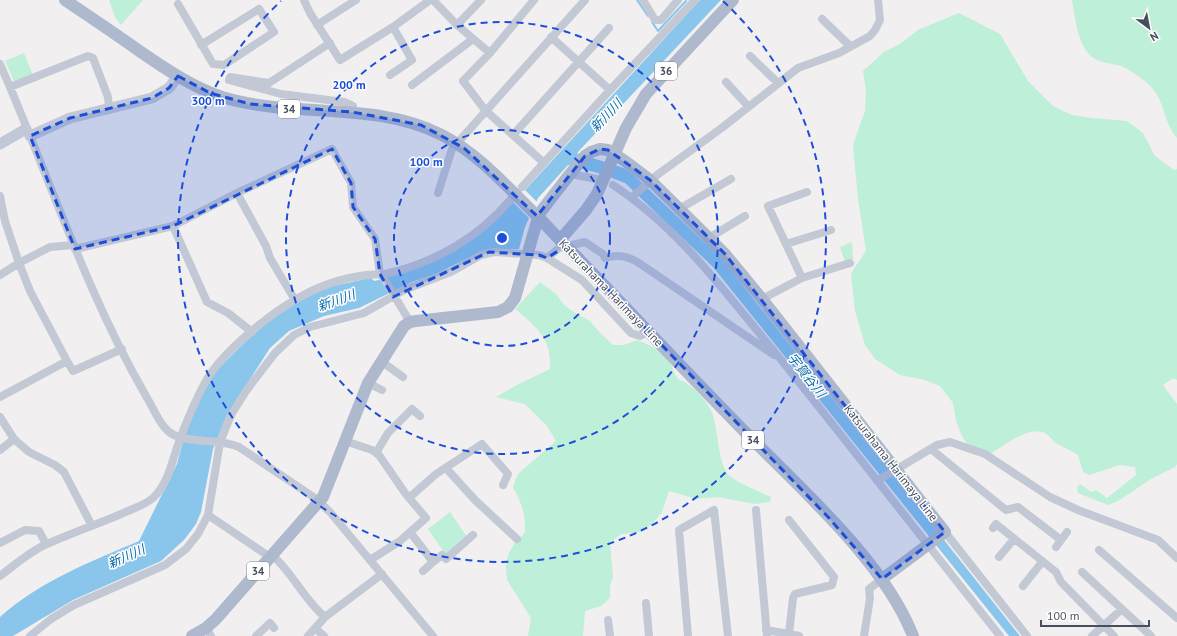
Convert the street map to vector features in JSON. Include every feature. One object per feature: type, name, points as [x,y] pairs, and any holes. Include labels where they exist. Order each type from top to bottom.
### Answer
[{"type":"main road","name":"Katsurahama Harimaya Line","points":[[66,0],[178,76],[210,93],[250,104],[308,110],[352,112],[400,119],[433,130],[457,143],[516,194],[829,518],[882,579],[913,636]]},
{"type":"main road","name":"36","points":[[560,240],[594,199],[605,181],[629,123],[646,94],[734,0]]},
{"type":"main road","name":"Katsurahama Harimaya Line","points":[[410,322],[504,310],[515,298],[526,255],[539,214],[545,204],[585,156],[600,148],[648,182],[679,209],[725,254],[762,298],[943,534],[882,579]]},
{"type":"main road","name":"34","points":[[192,636],[209,632],[272,555],[324,495],[368,383],[404,326],[410,322]]},
{"type":"street","points":[[304,0],[317,25],[340,60],[393,27],[428,1],[490,53]]},
{"type":"street","points":[[317,25],[356,0]]},
{"type":"street","points":[[457,25],[481,0]]},
{"type":"street","points":[[534,0],[490,53],[463,81],[485,110],[543,162]]},
{"type":"street","points":[[438,193],[452,149],[485,110],[585,0]]},
{"type":"street","points":[[643,0],[655,20],[661,20],[678,0]]},
{"type":"street","points":[[0,576],[46,544],[148,502],[155,496],[168,474],[202,387],[212,372],[252,332],[277,311],[317,289],[347,279],[382,275],[419,264],[439,256],[481,230],[497,215],[543,162],[695,0]]},
{"type":"street","points":[[633,196],[648,182],[798,68],[839,53],[870,36],[880,20],[878,0]]},
{"type":"street","points":[[178,4],[202,45],[214,64],[224,65],[274,32],[259,9],[202,45]]},
{"type":"street","points":[[822,19],[850,46]]},
{"type":"street","points":[[390,75],[412,60],[393,27]]},
{"type":"street","points":[[513,135],[609,28]]},
{"type":"street","points":[[551,37],[610,90]]},
{"type":"street","points":[[412,86],[473,39]]},
{"type":"street","points":[[230,77],[270,84],[330,44]]},
{"type":"street","points":[[10,87],[88,56],[93,58],[108,97],[109,108]]},
{"type":"street","points":[[750,56],[778,83]]},
{"type":"street","points":[[0,64],[88,281],[132,372],[165,428],[174,435],[182,437],[229,443],[248,453],[319,502],[382,574],[433,636]]},
{"type":"street","points":[[224,65],[230,77],[228,80],[281,94],[344,102],[353,106],[352,112]]},
{"type":"street","points":[[0,144],[28,132],[70,118],[109,108],[133,104],[152,98],[169,88],[178,76]]},
{"type":"street","points":[[726,82],[748,106]]},
{"type":"street","points":[[0,274],[50,247],[74,247],[173,226],[237,193],[332,149],[351,183],[353,207],[375,239],[382,275],[393,296],[410,322]]},
{"type":"street","points":[[572,171],[605,181],[633,196],[712,275],[880,479],[1000,636]]},
{"type":"street","points":[[679,209],[731,179]]},
{"type":"street","points":[[802,278],[768,206],[807,192]]},
{"type":"street","points":[[237,193],[266,246],[270,258],[295,300]]},
{"type":"street","points":[[0,196],[9,234],[30,291],[73,370],[122,349]]},
{"type":"street","points":[[709,238],[745,216]]},
{"type":"street","points":[[173,226],[207,302],[228,313],[252,332]]},
{"type":"street","points":[[786,244],[831,230]]},
{"type":"street","points":[[547,258],[559,248],[585,242],[603,254],[605,258],[612,256],[627,256],[781,360]]},
{"type":"street","points":[[30,636],[51,619],[74,605],[169,563],[191,543],[208,515],[219,442],[231,415],[246,391],[275,353],[294,335],[310,327],[364,313],[393,296],[489,252],[539,255],[547,258],[582,280],[632,333],[640,336],[648,332]]},
{"type":"street","points":[[762,298],[802,278],[850,263]]},
{"type":"street","points":[[0,397],[67,361]]},
{"type":"street","points":[[381,361],[403,377]]},
{"type":"street","points":[[368,383],[382,390]]},
{"type":"street","points":[[376,453],[388,433],[412,409],[420,416]]},
{"type":"street","points":[[0,417],[14,439],[29,452],[55,465],[64,472],[92,526]]},
{"type":"street","points":[[0,450],[14,439]]},
{"type":"street","points":[[345,441],[376,453],[426,518],[400,541],[370,560]]},
{"type":"street","points":[[880,479],[893,470],[944,442],[950,442],[985,454],[1050,497],[1078,510],[1158,540],[1177,558]]},
{"type":"street","points":[[410,497],[430,478],[482,444],[508,474],[503,485]]},
{"type":"street","points":[[931,449],[1006,510],[1018,508],[1058,544],[1067,532]]},
{"type":"street","points":[[446,468],[475,500],[517,539]]},
{"type":"street","points":[[688,636],[679,530],[714,510],[728,636]]},
{"type":"street","points":[[756,510],[766,633],[799,636]]},
{"type":"street","points":[[208,515],[267,555],[272,555],[299,586],[314,608],[325,617]]},
{"type":"street","points":[[789,520],[834,577],[832,585],[796,594],[793,598],[789,634]]},
{"type":"street","points":[[993,528],[996,524],[1056,572],[1061,582],[1114,636]]},
{"type":"street","points":[[0,543],[25,530],[39,531],[46,544]]},
{"type":"street","points":[[410,532],[433,562]]},
{"type":"street","points":[[943,534],[1027,636]]},
{"type":"street","points":[[423,570],[442,555],[446,559],[474,535]]},
{"type":"street","points":[[999,557],[1014,539]]},
{"type":"street","points":[[1099,550],[1177,618]]},
{"type":"street","points":[[1023,586],[1042,562]]},
{"type":"street","points":[[1082,572],[1151,636]]},
{"type":"street","points":[[308,636],[316,629],[325,617],[382,574]]},
{"type":"street","points":[[866,634],[870,598],[869,589],[882,579]]},
{"type":"street","points":[[646,603],[649,636]]},
{"type":"street","points":[[1092,636],[1122,609]]},
{"type":"street","points":[[608,620],[610,636]]},
{"type":"street","points":[[256,636],[270,623],[274,628]]},
{"type":"street","points":[[316,629],[324,636]]},
{"type":"highlighted area","points":[[178,76],[210,93],[250,104],[352,112],[421,125],[464,148],[537,216],[585,156],[600,149],[608,150],[650,180],[725,254],[945,532],[882,579],[829,518],[566,246],[547,258],[539,255],[489,252],[393,297],[380,274],[375,239],[353,207],[351,183],[332,149],[173,226],[75,249],[30,136],[70,118],[152,98],[169,88]]},
{"type":"green space","points":[[109,0],[143,0],[121,25],[115,17]]},
{"type":"green space","points":[[1072,0],[1177,0],[1177,138],[1172,132],[1158,97],[1149,85],[1128,69],[1098,61],[1087,52],[1080,38]]},
{"type":"green space","points":[[959,13],[1000,34],[1028,81],[1053,106],[1072,115],[1127,121],[1143,133],[1155,156],[1174,170],[1177,169],[1177,380],[1173,378],[1163,385],[1177,404],[1177,464],[1175,467],[1151,479],[1118,501],[1108,505],[1078,493],[1077,488],[1080,484],[1091,492],[1096,490],[1107,498],[1136,475],[1135,467],[1120,465],[1089,475],[1083,472],[1078,455],[1056,443],[1045,433],[1038,431],[1030,432],[1013,439],[984,458],[971,451],[962,436],[956,421],[953,403],[940,386],[925,380],[900,375],[875,359],[865,345],[855,311],[851,273],[866,251],[858,199],[853,145],[865,111],[866,91],[863,71],[884,52],[900,44],[918,30]]},
{"type":"green space","points":[[24,53],[33,75],[15,83],[5,61]]},
{"type":"green space","points":[[852,242],[853,259],[845,262],[840,247]]},
{"type":"green space","points":[[540,282],[556,294],[564,305],[590,321],[613,345],[624,345],[637,340],[653,347],[663,354],[670,362],[678,379],[685,382],[698,392],[710,409],[714,420],[722,461],[728,474],[742,483],[771,497],[770,502],[755,504],[718,497],[697,499],[669,491],[662,512],[654,522],[642,532],[621,534],[610,543],[613,577],[610,586],[610,598],[601,606],[585,611],[583,636],[528,636],[531,618],[507,580],[506,566],[508,555],[514,544],[525,532],[525,519],[513,487],[518,474],[556,441],[547,426],[525,404],[496,397],[550,369],[548,349],[541,334],[515,309]]},
{"type":"green space","points":[[450,512],[467,537],[446,555],[428,529]]},
{"type":"water","points":[[700,0],[721,0],[577,153],[624,168],[635,176],[722,259],[1020,636],[1009,636],[713,267],[625,183],[598,173],[568,165],[538,198],[525,227],[519,249],[482,251],[436,274],[412,282],[359,308],[324,316],[289,331],[270,348],[227,415],[213,449],[201,512],[196,524],[184,540],[161,561],[73,600],[13,636],[0,636],[0,617],[15,604],[66,573],[139,541],[177,464],[186,430],[205,388],[216,371],[244,343],[282,310],[300,299],[329,287],[370,278],[375,281],[413,269],[498,218]]},
{"type":"pier","points":[[524,189],[537,202],[530,219],[512,201]]},
{"type":"waterway","points":[[637,0],[648,16]]},
{"type":"waterway","points":[[652,22],[658,31],[686,1]]},
{"type":"water label","name":"新川川","points":[[606,115]]},
{"type":"water label","name":"新川川","points":[[336,300]]},
{"type":"water label","name":"宇賀谷川","points":[[807,375]]},
{"type":"water label","name":"新川川","points":[[126,556]]}]
